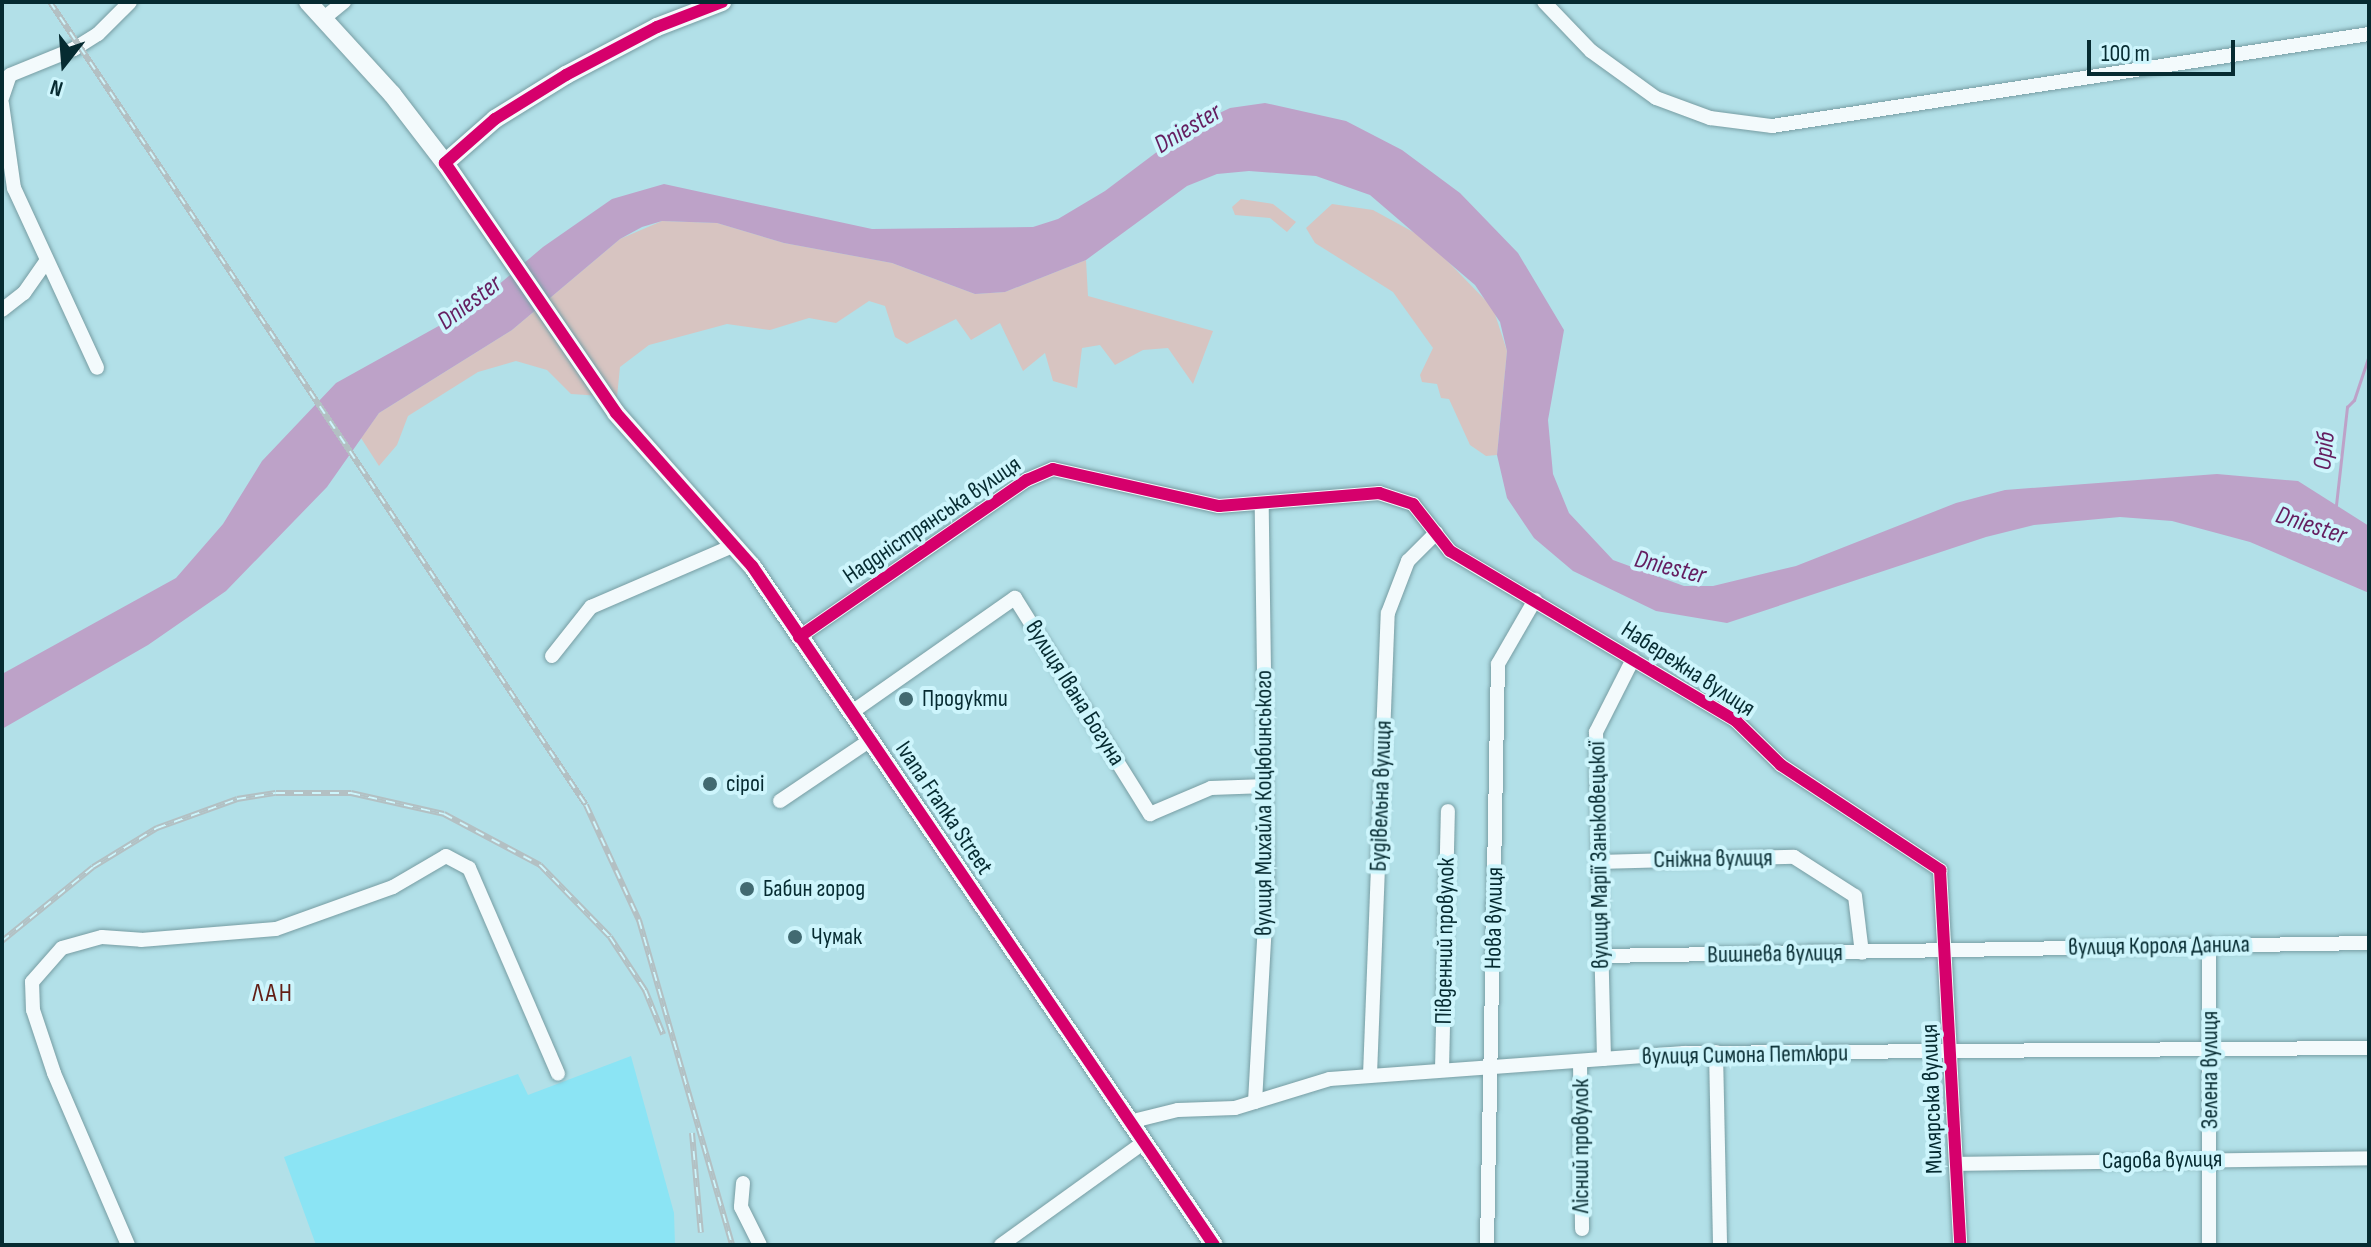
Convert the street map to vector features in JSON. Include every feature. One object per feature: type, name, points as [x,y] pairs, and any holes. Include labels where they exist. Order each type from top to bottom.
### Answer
[{"type":"main road","name":"Ivana Franka Street","points":[[308,2],[445,163],[616,413],[735,545],[872,739],[1214,1245]]},
{"type":"main road","points":[[445,163],[495,119],[566,75],[657,27],[722,2]]},
{"type":"street","points":[[2,98],[10,75],[74,49],[98,34],[130,2]]},
{"type":"street","points":[[324,18],[344,2]]},
{"type":"street","points":[[1544,2],[1591,51],[1656,98],[1710,118],[1772,126],[2369,34]]},
{"type":"street","points":[[2,104],[14,188],[97,368]]},
{"type":"street","points":[[2,310],[24,293],[46,262]]},
{"type":"street","name":"Наддністрянська вулиця","points":[[799,637],[1027,480],[1053,469],[1193,502],[1262,505],[1379,493],[1397,496],[1424,514]]},
{"type":"street","name":"вулиця Михайла Коцюбинського","points":[[1255,1102],[1267,886],[1262,505]]},
{"type":"street","name":"Набережна вулиця","points":[[1424,514],[1450,551],[1736,721],[1781,765],[1935,864],[1944,881],[1948,952]]},
{"type":"street","name":"Будівельна вулиця","points":[[1370,1075],[1388,613],[1408,561],[1436,533]]},
{"type":"street","points":[[552,656],[591,607],[735,545]]},
{"type":"street","name":"вулиця Івана Богуна","points":[[852,712],[1015,598],[1150,814],[1211,788],[1266,786]]},
{"type":"street","name":"Нова вулиця","points":[[1487,1245],[1498,664],[1535,600]]},
{"type":"street","name":"вулиця Марії Заньковецької","points":[[1604,1059],[1596,732],[1633,659]]},
{"type":"street","points":[[780,801],[872,739]]},
{"type":"street","name":"Південний провулок","points":[[1442,1070],[1448,811]]},
{"type":"street","points":[[128,1245],[54,1073],[33,1010],[32,982],[62,948],[102,937],[141,940],[276,929],[393,887],[446,856],[469,868],[558,1074]]},
{"type":"street","name":"Сніжна вулиця","points":[[1598,862],[1794,857],[1855,896],[1862,953]]},
{"type":"street","name":"вулиця Короля Данила","points":[[1948,952],[2209,944],[2369,943]]},
{"type":"street","name":"Зелена вулиця","points":[[2209,944],[2209,1245]]},
{"type":"street","name":"Вишнева вулиця","points":[[1601,956],[1948,952]]},
{"type":"street","name":"Милярська вулиця","points":[[1948,952],[1960,1245]]},
{"type":"street","name":"вулиця Симона Петлюри","points":[[1129,1122],[1255,1102],[1306,1084],[1370,1075],[1716,1052],[1953,1053],[2369,1048]]},
{"type":"street","points":[[1716,1052],[1720,1245]]},
{"type":"street","name":"Лісний провулок","points":[[1580,1062],[1582,1229]]},
{"type":"street","points":[[1001,1245],[1143,1143]]},
{"type":"street","name":"Садова вулиця","points":[[1956,1164],[2369,1158]]},
{"type":"street","points":[[743,1183],[741,1207],[760,1245]]},
{"type":"shaded area","points":[[1241,199],[1273,204],[1296,222],[1287,232],[1270,218],[1235,215],[1232,207]]},
{"type":"shaded area","points":[[1332,204],[1373,210],[1426,239],[1493,308],[1507,351],[1497,455],[1486,456],[1470,445],[1449,399],[1441,398],[1437,384],[1422,382],[1420,375],[1433,348],[1393,292],[1315,243],[1306,228]]},
{"type":"shaded area","points":[[662,221],[717,223],[784,243],[892,263],[975,294],[1005,292],[1086,260],[1088,296],[1213,331],[1193,384],[1168,348],[1143,350],[1115,365],[1100,345],[1082,348],[1077,388],[1053,381],[1045,353],[1023,371],[1000,323],[971,340],[956,319],[907,344],[895,337],[885,306],[869,301],[836,323],[809,318],[770,330],[727,324],[649,345],[620,367],[617,397],[571,394],[547,370],[516,361],[478,372],[408,416],[397,445],[379,466],[361,438],[379,413],[512,330],[620,239]]},
{"type":"shaded area","points":[[631,1056],[674,1213],[675,1245],[316,1245],[284,1157],[518,1074],[528,1095]]},
{"type":"water","name":"Dniester","points":[[1265,103],[1346,121],[1402,150],[1460,193],[1518,253],[1564,330],[1548,420],[1553,474],[1569,513],[1613,560],[1684,586],[1713,586],[1796,566],[1956,503],[2005,490],[2217,474],[2298,481],[2369,526],[2369,593],[2250,542],[2172,521],[2120,517],[2034,525],[1986,537],[1727,623],[1656,611],[1573,571],[1534,538],[1507,498],[1497,455],[1507,351],[1500,322],[1475,285],[1370,195],[1316,176],[1249,171],[1217,174],[1187,186],[1086,260],[1005,292],[975,294],[892,263],[784,243],[717,223],[662,221],[642,227],[620,239],[512,330],[379,413],[327,487],[226,591],[148,645],[2,729],[2,674],[176,578],[223,524],[262,461],[336,383],[471,308],[543,247],[612,199],[664,184],[872,229],[1033,227],[1058,219],[1105,191],[1190,127],[1230,108]]},
{"type":"waterway","name":"Оріб","points":[[2336,505],[2347,407],[2354,400],[2369,355]]},
{"type":"railway","points":[[50,2],[586,805],[639,920],[732,1245]]},
{"type":"railway","points":[[2,941],[93,867],[157,828],[237,799],[276,793],[351,793],[444,814],[540,865],[610,937],[645,990],[663,1034]]},
{"type":"railway","points":[[692,1133],[701,1233]]},
{"type":"cycle path","points":[[722,2],[657,27],[566,75],[495,119],[445,163],[616,413],[752,566],[1214,1245]]},
{"type":"cycle path","points":[[799,637],[1027,480],[1053,469],[1219,506],[1379,493],[1413,504],[1450,551],[1736,721],[1781,765],[1940,870],[1960,1245]]},
{"type":"place","name":"Продукти","points":[[906,699]]},
{"type":"place","name":"сіроі","points":[[710,784]]},
{"type":"place","name":"Бабин город","points":[[747,889]]},
{"type":"place","name":"Чумак","points":[[795,937]]},
{"type":"district","name":"ЛАН","points":[[273,994]]}]
